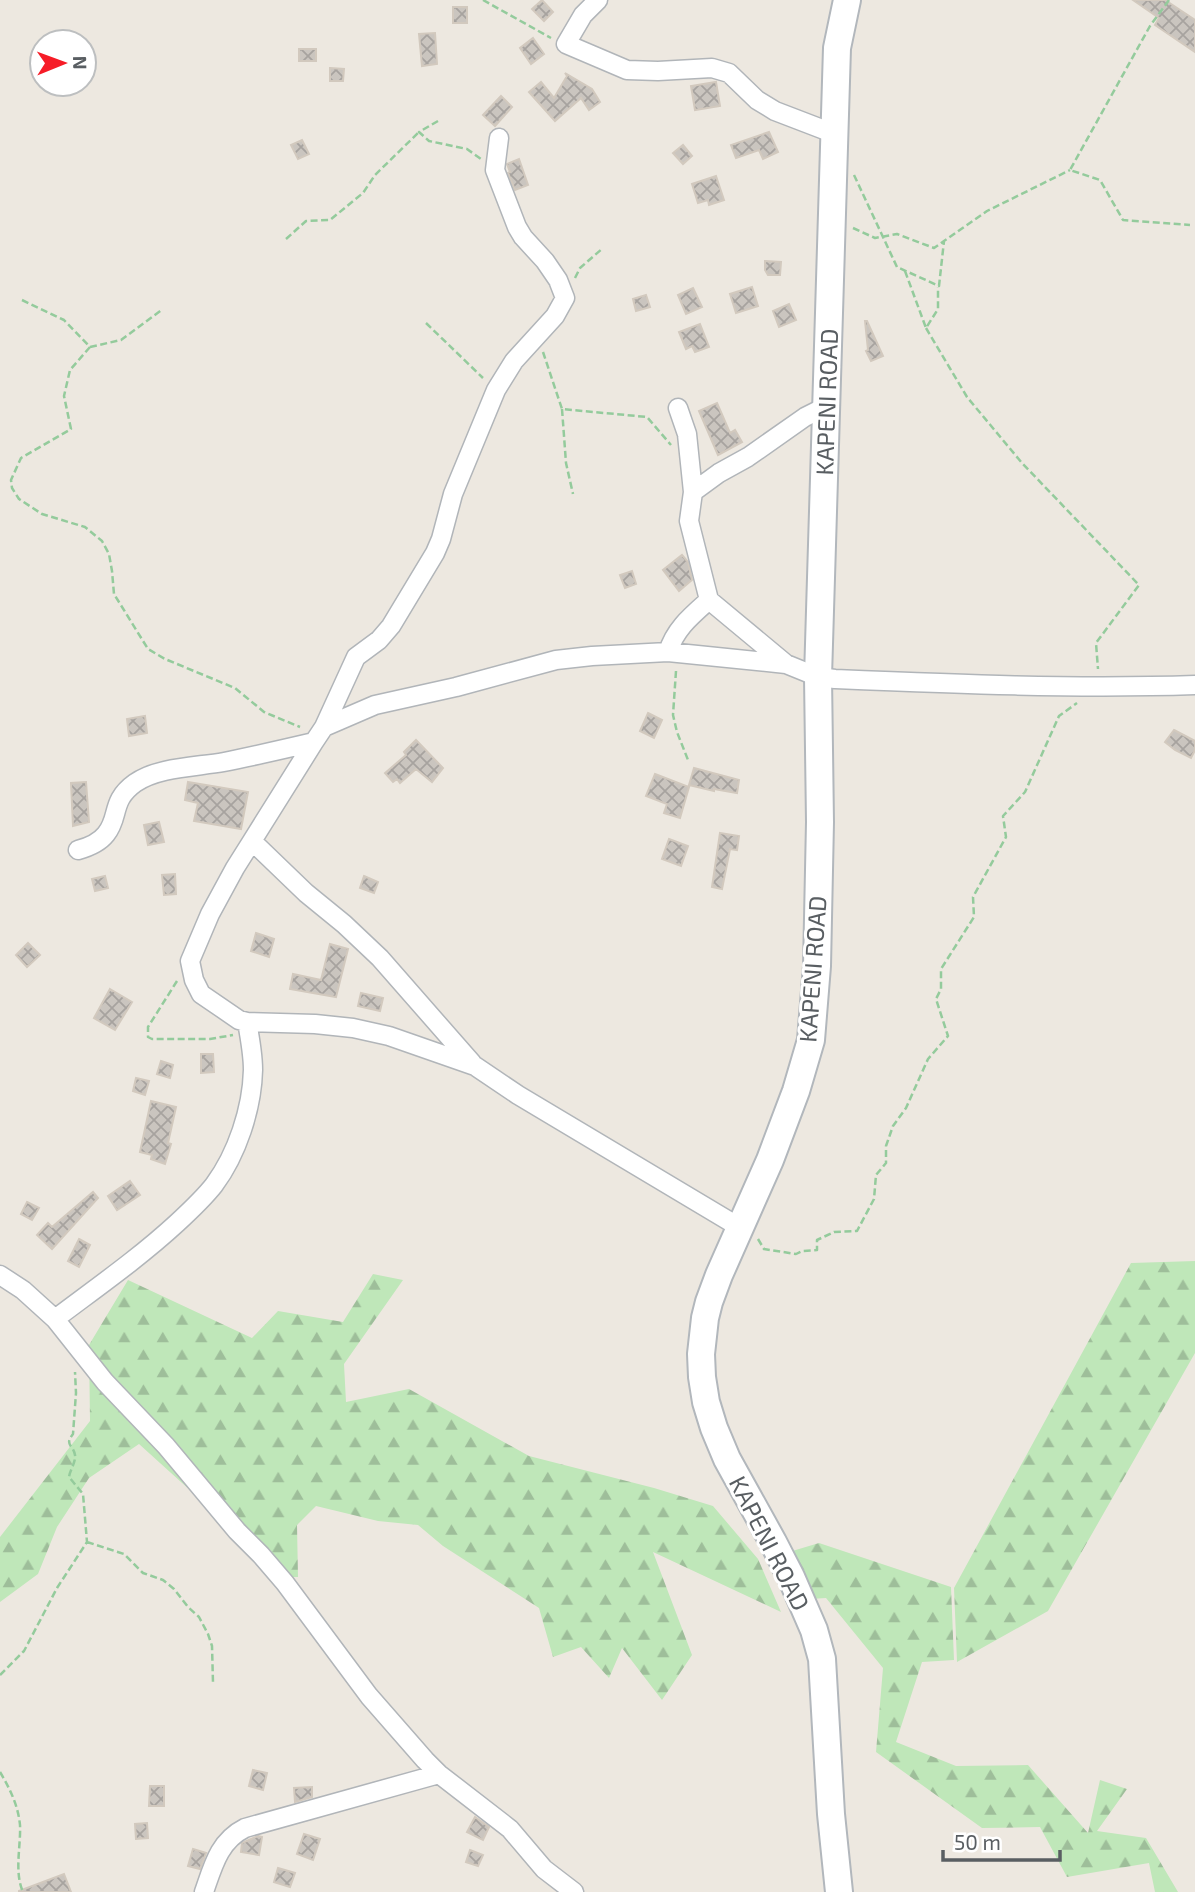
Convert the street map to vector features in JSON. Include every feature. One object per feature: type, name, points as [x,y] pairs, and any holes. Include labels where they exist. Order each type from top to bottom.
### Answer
[{"type":"main road","name":"KAPENI ROAD","points":[[839,1892],[831,1814],[822,1659],[814,1630],[791,1577],[727,1458],[714,1428],[702,1377],[701,1345],[709,1302],[770,1160],[796,1091],[811,1040],[817,966],[820,822],[818,677],[837,48],[847,0]]},
{"type":"street","points":[[598,0],[583,16],[566,44],[627,70],[712,68],[729,73],[757,100],[775,111],[835,134]]},
{"type":"street","points":[[499,138],[495,170],[517,227],[558,280],[565,298],[555,316],[514,361],[496,390],[453,494],[435,553],[391,626],[373,645],[356,657],[319,735],[235,868],[210,914],[190,961],[192,974],[201,994],[245,1023],[315,1024],[353,1028],[390,1036],[475,1066],[518,1095],[740,1227]]},
{"type":"street","points":[[694,492],[805,417],[827,406]]},
{"type":"street","points":[[678,408],[687,434],[694,492],[688,521],[709,600],[786,664]]},
{"type":"street","points":[[673,653],[671,640],[681,625],[709,600]]},
{"type":"street","points":[[78,850],[92,845],[108,832],[120,797],[142,779],[170,770],[227,762],[319,735],[375,705],[556,660],[673,653],[786,664],[818,677],[981,685],[1195,685]]},
{"type":"street","points":[[252,841],[380,958],[475,1066]]},
{"type":"street","points":[[55,1319],[167,1232],[201,1201],[226,1167],[250,1096],[253,1068],[245,1023]]},
{"type":"street","points":[[0,1275],[23,1290],[55,1319],[105,1382],[166,1446],[237,1531],[285,1583],[369,1696],[439,1773],[510,1829],[544,1869],[574,1892]]},
{"type":"street","points":[[204,1892],[225,1842],[245,1828],[439,1773]]},
{"type":"path","points":[[483,0],[566,44]]},
{"type":"path","points":[[831,226],[850,226],[875,238],[897,234],[934,248],[987,211],[1070,170],[1145,35],[1169,0]]},
{"type":"path","points":[[286,239],[306,221],[330,220],[363,193],[375,175],[419,132],[438,121]]},
{"type":"path","points":[[419,132],[429,141],[467,149],[495,170]]},
{"type":"path","points":[[851,168],[897,267],[939,286]]},
{"type":"path","points":[[1070,170],[1100,180],[1123,220],[1190,226]]},
{"type":"path","points":[[926,328],[938,309],[944,241]]},
{"type":"path","points":[[565,298],[580,268],[603,248]]},
{"type":"path","points":[[740,1227],[754,1233],[764,1249],[796,1254],[817,1250],[817,1240],[834,1231],[857,1231],[874,1199],[876,1175],[886,1163],[886,1146],[893,1126],[906,1108],[928,1059],[948,1036],[936,999],[942,989],[941,969],[974,917],[973,897],[1006,837],[1003,816],[1025,792],[1059,716],[1099,687],[1096,643],[1139,584],[1022,463],[967,397],[926,328],[905,271]]},
{"type":"path","points":[[22,300],[64,320],[90,347]]},
{"type":"path","points":[[163,309],[121,340],[90,347],[70,370],[64,396],[71,429],[21,458],[11,480],[12,488],[19,499],[30,508],[85,527],[102,541],[113,570],[114,594],[148,649],[234,688],[264,712],[319,735]]},
{"type":"path","points":[[425,323],[496,390]]},
{"type":"path","points":[[537,335],[562,409],[566,463],[573,494]]},
{"type":"path","points":[[562,409],[646,417],[691,467]]},
{"type":"path","points":[[673,653],[673,715],[688,760]]},
{"type":"path","points":[[190,961],[148,1027],[148,1037],[228,1037],[235,1034],[245,1023]]},
{"type":"path","points":[[0,1675],[24,1651],[57,1588],[87,1542],[83,1494],[69,1477],[75,1459],[69,1439],[73,1434],[75,1368]]},
{"type":"path","points":[[87,1542],[124,1554],[143,1573],[163,1580],[174,1589],[200,1617],[212,1646],[213,1683]]},
{"type":"path","points":[[0,1772],[18,1810],[19,1875],[23,1892]]},
{"type":"green space","points":[[1195,1261],[1195,1353],[1048,1611],[957,1662],[954,1588],[1131,1263]]},
{"type":"green space","points":[[373,1274],[403,1280],[344,1364],[346,1402],[409,1389],[529,1456],[713,1506],[758,1559],[781,1612],[653,1552],[692,1655],[662,1700],[622,1648],[609,1678],[581,1647],[553,1657],[539,1608],[443,1546],[418,1525],[378,1521],[316,1506],[297,1525],[298,1577],[286,1577],[139,1444],[89,1478],[57,1527],[38,1574],[0,1602],[0,1537],[90,1421],[89,1345],[128,1280],[252,1338],[278,1311],[343,1322]]},
{"type":"green space","points":[[819,1543],[951,1587],[954,1660],[922,1662],[896,1742],[956,1766],[1028,1765],[1088,1833],[1100,1780],[1127,1789],[1097,1831],[1146,1838],[1178,1892],[1155,1892],[1149,1863],[1067,1877],[1040,1827],[982,1828],[876,1752],[883,1668],[826,1598],[795,1600],[779,1555]]},
{"type":"building","points":[[542,0],[553,12],[544,21],[532,9]]},
{"type":"building","points":[[1133,0],[1165,0],[1195,20],[1195,52],[1155,25],[1159,18]]},
{"type":"building","points":[[453,7],[467,7],[467,23],[453,23]]},
{"type":"building","points":[[435,33],[437,64],[422,66],[419,34]]},
{"type":"building","points":[[533,38],[544,54],[531,64],[520,48]]},
{"type":"building","points":[[299,49],[316,49],[316,61],[299,61]]},
{"type":"building","points":[[330,68],[344,69],[343,81],[330,81]]},
{"type":"building","points":[[565,73],[592,89],[600,102],[589,110],[581,98],[555,121],[529,92],[541,82],[554,98],[567,76]]},
{"type":"building","points":[[716,82],[720,106],[695,110],[691,86]]},
{"type":"building","points":[[501,96],[512,107],[495,126],[483,115]]},
{"type":"building","points":[[769,132],[778,152],[763,159],[759,150],[736,158],[731,145]]},
{"type":"building","points":[[302,140],[309,154],[298,159],[291,145]]},
{"type":"building","points":[[683,145],[692,156],[683,164],[673,153]]},
{"type":"building","points":[[519,159],[528,185],[515,190],[507,164]]},
{"type":"building","points":[[716,176],[724,200],[709,205],[708,200],[698,203],[692,184]]},
{"type":"building","points":[[765,261],[781,262],[780,275],[768,275]]},
{"type":"building","points":[[752,287],[758,306],[736,313],[730,294]]},
{"type":"building","points":[[693,288],[702,307],[686,314],[678,295]]},
{"type":"building","points":[[646,295],[650,307],[636,311],[633,299]]},
{"type":"building","points":[[789,304],[796,320],[779,327],[773,311]]},
{"type":"building","points":[[865,321],[883,356],[871,361],[866,351]]},
{"type":"building","points":[[700,324],[709,347],[695,352],[692,346],[686,349],[679,332]]},
{"type":"building","points":[[717,403],[730,433],[735,430],[742,442],[718,455],[699,411]]},
{"type":"building","points":[[682,555],[688,562],[692,580],[679,591],[663,570]]},
{"type":"building","points":[[632,571],[636,584],[625,588],[620,575]]},
{"type":"building","points":[[648,713],[662,720],[654,738],[640,731]]},
{"type":"building","points":[[145,716],[147,733],[129,736],[127,719]]},
{"type":"building","points":[[1174,730],[1195,741],[1191,758],[1165,742]]},
{"type":"building","points":[[416,740],[443,768],[432,782],[416,769],[400,783],[397,779],[393,782],[385,773],[406,755],[404,752]]},
{"type":"building","points":[[694,768],[739,780],[737,793],[689,785]]},
{"type":"building","points":[[655,774],[689,787],[680,818],[664,813],[667,804],[646,796]]},
{"type":"building","points":[[86,782],[89,822],[73,826],[71,783]]},
{"type":"building","points":[[188,782],[248,792],[241,829],[194,821],[198,803],[185,800]]},
{"type":"building","points":[[159,822],[164,842],[148,845],[144,825]]},
{"type":"building","points":[[720,833],[739,836],[737,850],[730,849],[722,889],[712,887]]},
{"type":"building","points":[[669,839],[688,846],[681,866],[662,859]]},
{"type":"building","points":[[175,874],[176,894],[164,895],[162,875]]},
{"type":"building","points":[[105,876],[108,888],[95,891],[92,879]]},
{"type":"building","points":[[364,876],[378,882],[374,893],[360,888]]},
{"type":"building","points":[[256,933],[274,939],[269,957],[251,951]]},
{"type":"building","points":[[28,943],[40,955],[27,967],[16,955]]},
{"type":"building","points":[[330,944],[348,949],[336,997],[290,989],[293,974],[321,980]]},
{"type":"building","points":[[110,989],[132,1002],[115,1030],[94,1018]]},
{"type":"building","points":[[361,993],[383,998],[380,1011],[358,1006]]},
{"type":"building","points":[[201,1054],[213,1054],[214,1072],[201,1073]]},
{"type":"building","points":[[161,1061],[173,1065],[170,1078],[157,1074]]},
{"type":"building","points":[[136,1078],[149,1081],[145,1095],[133,1091]]},
{"type":"building","points":[[151,1101],[176,1107],[168,1143],[171,1144],[165,1164],[151,1159],[152,1155],[140,1152]]},
{"type":"building","points":[[130,1181],[140,1195],[117,1210],[108,1196]]},
{"type":"building","points":[[93,1192],[98,1198],[52,1249],[37,1235],[48,1223],[52,1227]]},
{"type":"building","points":[[27,1202],[39,1208],[32,1220],[21,1214]]},
{"type":"building","points":[[79,1239],[90,1245],[79,1267],[68,1261]]},
{"type":"building","points":[[253,1770],[267,1773],[263,1790],[249,1786]]},
{"type":"building","points":[[150,1786],[164,1786],[164,1806],[149,1806]]},
{"type":"building","points":[[312,1787],[312,1797],[295,1802],[294,1788]]},
{"type":"building","points":[[475,1817],[489,1827],[483,1840],[467,1832]]},
{"type":"building","points":[[147,1823],[148,1838],[136,1839],[135,1824]]},
{"type":"building","points":[[304,1834],[320,1839],[313,1860],[297,1854]]},
{"type":"building","points":[[258,1836],[262,1837],[259,1855],[241,1852],[242,1843]]},
{"type":"building","points":[[193,1849],[206,1853],[200,1869],[188,1866]]},
{"type":"building","points":[[470,1850],[483,1855],[478,1866],[466,1862]]},
{"type":"building","points":[[278,1868],[295,1873],[290,1887],[274,1882]]},
{"type":"building","points":[[64,1874],[71,1892],[19,1892],[19,1891]]}]
